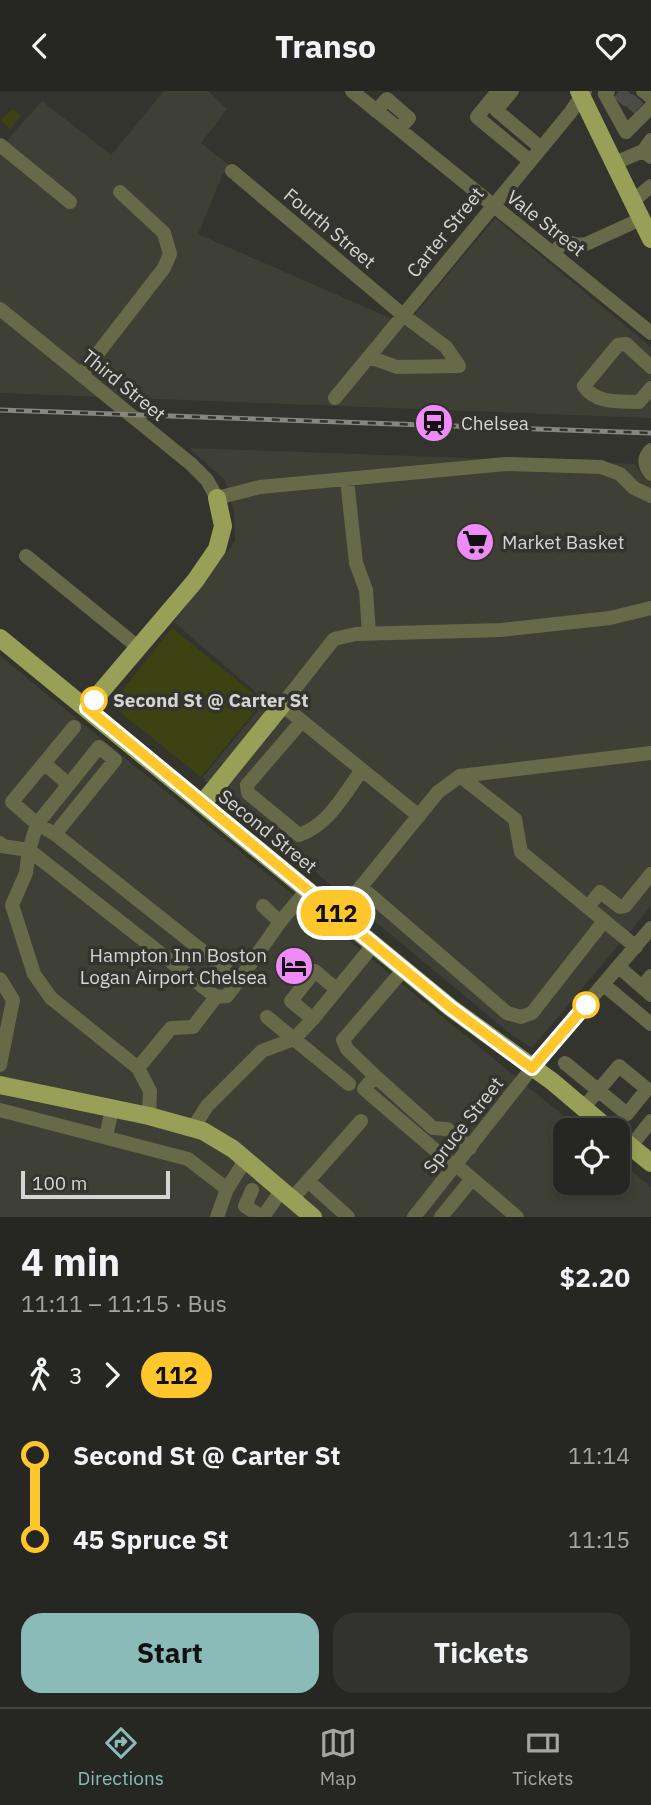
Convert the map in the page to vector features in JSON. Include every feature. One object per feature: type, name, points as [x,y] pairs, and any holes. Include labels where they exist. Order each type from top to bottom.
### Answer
[{"type":"main road","points":[[582,93],[645,220]]},
{"type":"main road","points":[[87,708],[195,581],[217,548],[223,526],[218,498]]},
{"type":"main road","name":"Second Street","points":[[0,638],[451,1008],[596,1118]]},
{"type":"main road","points":[[202,804],[282,705]]},
{"type":"main road","points":[[0,1085],[149,1116],[212,1135],[246,1159],[313,1217]]},
{"type":"main road","points":[[630,1145],[650,1160]]},
{"type":"street","name":"Vale Street","points":[[352,91],[651,333]]},
{"type":"street","points":[[498,91],[473,114],[530,161]]},
{"type":"street","points":[[512,91],[496,110],[541,148]]},
{"type":"street","points":[[608,91],[605,95],[620,111],[626,132],[651,107]]},
{"type":"street","name":"Carter Street","points":[[335,398],[541,148],[582,93]]},
{"type":"street","points":[[600,133],[620,111]]},
{"type":"street","points":[[0,145],[70,202]]},
{"type":"street","points":[[615,163],[648,149]]},
{"type":"street","name":"Fourth Street","points":[[232,171],[403,315],[446,347],[459,366],[397,367],[369,357]]},
{"type":"street","points":[[554,253],[564,241],[586,244],[645,220],[644,194],[651,186]]},
{"type":"street","points":[[81,375],[164,268],[170,254],[164,233],[120,192]]},
{"type":"street","name":"Third Street","points":[[0,309],[191,464],[207,480],[218,498]]},
{"type":"street","points":[[651,366],[626,344],[618,345],[584,386],[587,391],[602,400],[628,402],[639,402],[651,389]]},
{"type":"street","points":[[628,481],[649,472],[646,457],[651,450]]},
{"type":"street","points":[[218,498],[260,487],[506,464],[601,467],[615,472],[639,492],[651,496]]},
{"type":"street","points":[[347,480],[356,563],[366,590],[369,633]]},
{"type":"street","points":[[26,556],[139,647]]},
{"type":"street","points":[[419,816],[282,705],[334,639],[369,633],[501,630],[610,618],[651,608]]},
{"type":"street","points":[[302,721],[247,785],[248,793],[299,835],[313,830],[327,818],[362,770]]},
{"type":"street","points":[[74,727],[12,802],[239,981]]},
{"type":"street","points":[[106,753],[120,736]]},
{"type":"street","points":[[55,834],[115,760],[99,747],[37,824],[29,850],[26,873],[12,905],[34,974],[51,998],[138,1068],[149,1091],[149,1116]]},
{"type":"street","points":[[338,915],[438,792],[460,776],[651,753]]},
{"type":"street","points":[[44,763],[68,784]]},
{"type":"street","points":[[460,776],[515,819],[521,852],[636,947]]},
{"type":"street","points":[[0,843],[2,846],[29,850],[216,997],[227,996],[280,922],[307,890]]},
{"type":"street","points":[[588,907],[600,892],[620,907],[625,906],[651,874]]},
{"type":"street","points":[[360,887],[507,1013],[520,1017],[532,1013],[604,921]]},
{"type":"street","points":[[263,906],[280,922]]},
{"type":"street","name":"Spruce Street","points":[[414,1217],[532,1068],[651,928]]},
{"type":"street","points":[[192,1128],[207,1105],[262,1051],[293,1039],[313,1019],[374,943]]},
{"type":"street","points":[[619,967],[648,986]]},
{"type":"street","points":[[404,969],[343,1039],[347,1049],[433,1128],[447,1129],[470,1149]]},
{"type":"street","points":[[313,1019],[291,1001],[315,971],[336,989]]},
{"type":"street","points":[[0,979],[13,1000],[0,1065]]},
{"type":"street","points":[[604,985],[651,1024]]},
{"type":"street","points":[[138,1068],[171,1028],[193,1027],[216,997]]},
{"type":"street","points":[[267,1017],[349,1084]]},
{"type":"street","points":[[565,1063],[598,1090],[584,1107]]},
{"type":"street","points":[[375,1076],[364,1089],[517,1217]]},
{"type":"street","points":[[0,1109],[188,1159],[227,1189]]},
{"type":"street","points":[[106,1137],[113,1109]]},
{"type":"street","points":[[253,1190],[245,1206],[263,1217],[287,1195],[308,1181],[361,1121]]},
{"type":"street","points":[[630,1137],[651,1121]]},
{"type":"street","points":[[418,1135],[428,1123]]},
{"type":"street","points":[[217,1217],[227,1189],[246,1159]]},
{"type":"street","points":[[441,1217],[472,1179]]},
{"type":"street","points":[[308,1181],[348,1217]]},
{"type":"shaded area","points":[[164,91],[208,91],[227,109],[201,143],[230,166],[222,176],[198,234],[406,325],[495,218],[651,347],[651,418],[0,393],[0,148],[42,101],[111,155]]},
{"type":"shaded area","points":[[189,448],[635,464],[645,479],[651,482],[651,906],[532,1048],[513,1036],[202,778],[266,701],[174,622],[235,541],[234,511],[225,480]]},
{"type":"shaded area","points":[[0,656],[566,1118],[553,1118],[553,1195],[630,1195],[630,1170],[651,1187],[651,1217],[0,1217]]},
{"type":"green space","points":[[13,109],[21,116],[10,129],[2,122],[2,118]]},
{"type":"green space","points":[[172,628],[263,701],[201,777],[115,708],[114,701]]},
{"type":"tunnel","points":[[619,102],[628,91]]},
{"type":"tunnel","points":[[629,109],[642,94]]},
{"type":"railway","points":[[0,410],[651,433]]},
{"type":"bus line","name":"112","points":[[94,700],[87,708],[451,1008],[532,1068],[586,1005]]},
{"type":"place","name":"Chelsea","points":[[434,423]]},
{"type":"place","name":"Market Basket","points":[[475,542]]},
{"type":"place","name":"Second St @ Carter St","points":[[94,700]]},
{"type":"place","name":"Hampton Inn Boston Logan Airport Chelsea","points":[[294,966]]}]
